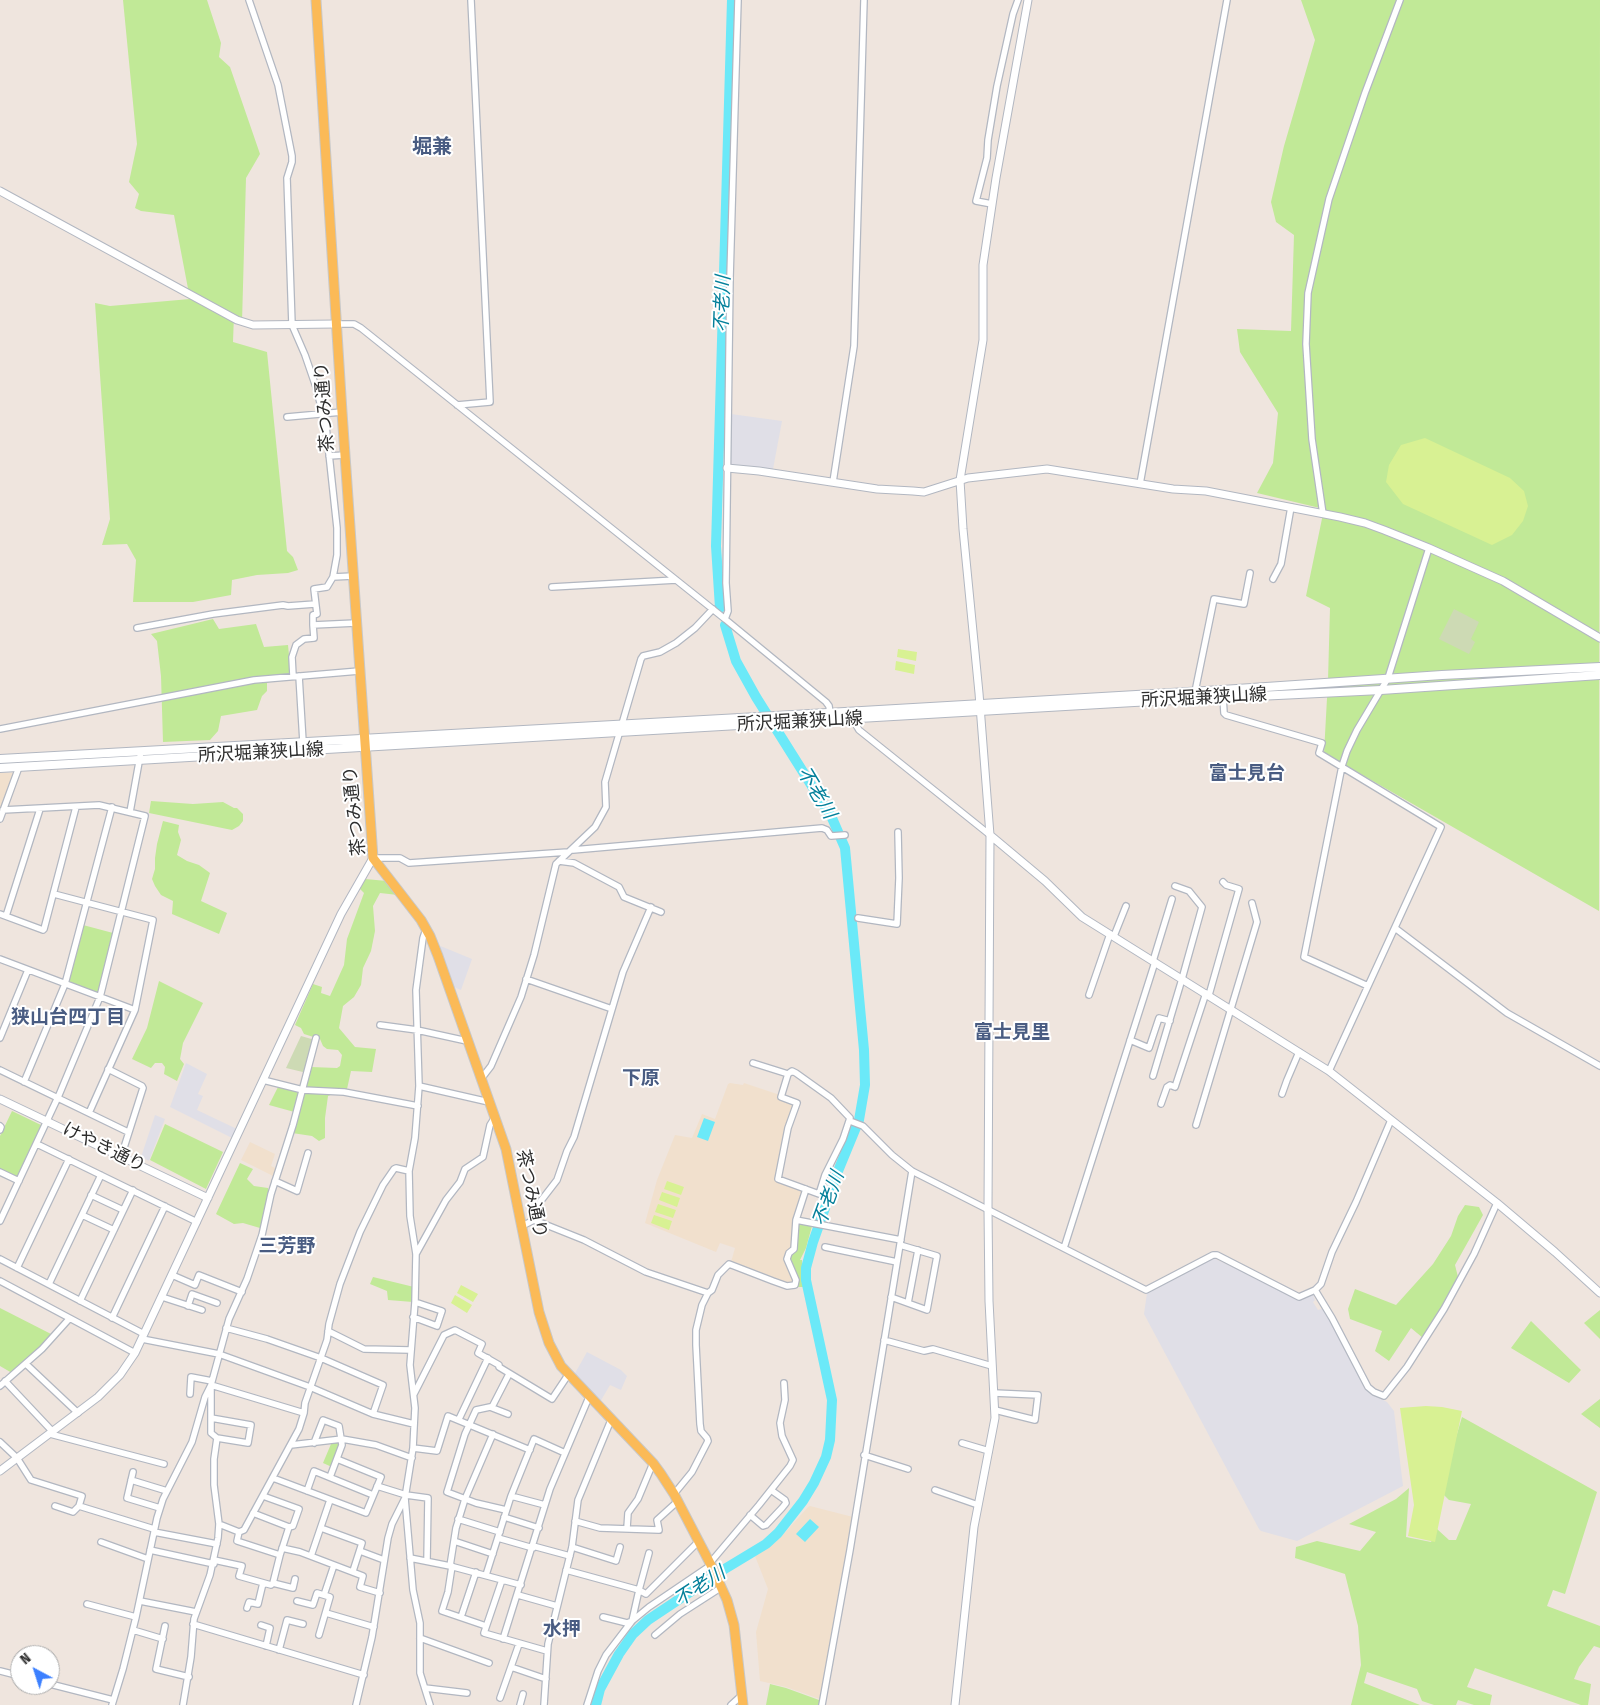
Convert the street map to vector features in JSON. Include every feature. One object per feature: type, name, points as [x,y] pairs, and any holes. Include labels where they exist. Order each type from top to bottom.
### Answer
[{"type":"main road","name":"茶つみ通り","points":[[316,0],[359,671],[366,744],[373,858],[412,908],[426,930],[438,956],[506,1149],[543,1329],[554,1355],[568,1375],[653,1464],[676,1497],[722,1588],[734,1625],[743,1705]]},
{"type":"main road","name":"所沢堀兼狭山線","points":[[778,719],[855,718],[979,707],[1388,678],[1600,667]]},
{"type":"main road","name":"所沢堀兼狭山線","points":[[0,759],[140,756],[619,732],[830,713],[1381,690],[1600,675]]},
{"type":"main road","name":"所沢堀兼狭山線","points":[[0,768],[303,742],[366,744],[622,724],[764,720]]},
{"type":"street","points":[[249,0],[278,85],[292,156],[292,162],[286,178],[292,325],[316,387],[326,426],[337,528],[337,555],[333,578],[327,586],[314,589],[316,614],[313,615],[314,638],[304,639],[296,645],[292,657],[296,676],[303,742]]},
{"type":"street","points":[[457,405],[490,402],[471,0]]},
{"type":"street","points":[[726,619],[728,611],[726,583],[727,468],[738,0]]},
{"type":"street","points":[[833,482],[854,346],[864,0]]},
{"type":"street","points":[[992,204],[976,201],[987,158],[997,86],[1013,14],[1018,0]]},
{"type":"street","points":[[955,1705],[973,1535],[992,1439],[995,1410],[989,1301],[988,1209],[990,834],[960,480],[984,340],[983,265],[1028,0]]},
{"type":"street","points":[[1140,484],[1227,0]]},
{"type":"street","points":[[1323,514],[1312,439],[1306,344],[1308,293],[1329,199],[1368,85],[1400,0]]},
{"type":"street","points":[[0,192],[237,320],[253,324],[354,324],[362,328],[726,619],[826,702],[830,713]]},
{"type":"street","points":[[287,417],[342,412]]},
{"type":"street","points":[[329,456],[345,455]]},
{"type":"street","points":[[727,468],[877,489],[924,492],[968,478],[1047,469],[1173,489],[1206,491],[1291,507],[1365,523],[1429,548],[1503,581],[1600,638]]},
{"type":"street","points":[[1273,579],[1281,564],[1291,507]]},
{"type":"street","points":[[1368,986],[1304,957],[1342,766],[1357,730],[1388,678],[1429,548]]},
{"type":"street","points":[[1196,686],[1214,599],[1244,604],[1250,573]]},
{"type":"street","points":[[333,578],[353,576]]},
{"type":"street","points":[[552,587],[676,580]]},
{"type":"street","points":[[137,628],[213,614],[283,605],[315,604]]},
{"type":"street","points":[[481,1079],[495,1058],[521,997],[555,868],[559,861],[595,827],[606,807],[604,782],[643,656],[668,649],[695,628],[713,609]]},
{"type":"street","points":[[313,625],[356,623]]},
{"type":"street","points":[[0,729],[254,680],[359,671]]},
{"type":"street","points":[[1222,697],[1224,713],[1226,715],[1322,743],[1319,754],[1342,766],[1441,827],[1329,1071]]},
{"type":"street","points":[[855,718],[856,726],[859,730],[990,834],[1041,877],[1082,916],[1329,1071],[1497,1203],[1600,1293]]},
{"type":"street","points":[[130,812],[140,756]]},
{"type":"street","points":[[0,819],[19,767]]},
{"type":"street","points":[[0,1221],[58,1098],[100,997],[145,816],[99,805],[3,810]]},
{"type":"street","points":[[40,809],[3,915],[44,929],[76,806]]},
{"type":"street","points":[[24,1082],[65,984],[112,807]]},
{"type":"street","points":[[0,1471],[78,1413],[111,1384],[135,1353],[341,914],[373,858],[400,858],[409,863],[571,851],[822,828],[827,830],[831,836],[845,835]]},
{"type":"street","points":[[858,918],[898,924],[898,832]]},
{"type":"street","points":[[559,861],[574,863],[619,887],[624,897],[661,912]]},
{"type":"street","points":[[1161,1104],[1167,1087],[1170,1085],[1176,1087],[1208,994],[1239,889],[1226,885],[1223,882]]},
{"type":"street","points":[[1153,1076],[1202,907],[1189,891],[1175,886]]},
{"type":"street","points":[[54,894],[153,920],[136,1010],[89,1113]]},
{"type":"street","points":[[1064,1248],[1130,1040],[1172,899]]},
{"type":"street","points":[[1196,1125],[1257,922],[1252,903]]},
{"type":"street","points":[[1089,995],[1112,935],[1126,906]]},
{"type":"street","points":[[531,1221],[540,1202],[557,1180],[574,1137],[623,972],[651,907]]},
{"type":"street","points":[[1395,928],[1507,1013],[1600,1066]]},
{"type":"street","points":[[426,930],[423,938],[416,990],[419,1086],[409,1171],[410,1216],[416,1254],[410,1350],[414,1394],[414,1424],[412,1458],[406,1496],[413,1590],[420,1623],[420,1672],[430,1705]]},
{"type":"street","points":[[0,959],[136,1010]]},
{"type":"street","points":[[0,1038],[28,970]]},
{"type":"street","points":[[526,979],[612,1008]]},
{"type":"street","points":[[1130,1040],[1149,1048],[1159,1018],[1170,1020]]},
{"type":"street","points":[[380,1025],[417,1030],[467,1041]]},
{"type":"street","points":[[211,1418],[251,1425],[248,1443],[217,1438],[211,1433],[211,1418],[212,1383],[226,1328],[242,1292],[260,1242],[275,1181],[303,1090],[316,1038]]},
{"type":"street","points":[[1282,1094],[1286,1080],[1299,1052]]},
{"type":"street","points":[[753,1063],[788,1074]]},
{"type":"street","points":[[0,1070],[128,1132]]},
{"type":"street","points":[[108,1070],[142,1086],[121,1157]]},
{"type":"street","points":[[792,1071],[796,1073],[831,1098],[850,1118],[850,1121],[837,1153],[825,1175],[819,1194],[778,1179],[788,1128],[797,1103],[781,1096],[788,1074],[792,1071]]},
{"type":"street","points":[[263,1080],[303,1090],[344,1092],[418,1106]]},
{"type":"street","points":[[419,1086],[489,1102]]},
{"type":"street","name":"けやき通り","points":[[0,1099],[208,1198]]},
{"type":"street","points":[[416,1254],[446,1200],[460,1182],[465,1169],[483,1157],[490,1125],[495,1117]]},
{"type":"street","points":[[850,1121],[862,1126],[912,1171],[1146,1290],[1213,1255],[1299,1297],[1315,1290],[1321,1284],[1332,1252],[1356,1202],[1391,1120]]},
{"type":"street","points":[[0,1126],[2,1126],[0,1130]]},
{"type":"street","points":[[37,1144],[197,1222]]},
{"type":"street","points":[[275,1181],[297,1191],[308,1153]]},
{"type":"street","points":[[17,1268],[69,1159]]},
{"type":"street","points":[[219,1524],[239,1532],[244,1530],[291,1445],[304,1414],[305,1404],[321,1358],[340,1284],[360,1232],[383,1185],[394,1170],[396,1168],[409,1171]]},
{"type":"street","points":[[822,1705],[850,1550],[912,1171]]},
{"type":"street","points":[[0,1172],[19,1181]]},
{"type":"street","points":[[49,1284],[101,1175]]},
{"type":"street","points":[[575,1521],[600,1528],[659,1530],[657,1520],[676,1497],[708,1441],[701,1431],[700,1424],[695,1337],[700,1311],[718,1275],[732,1264],[787,1286],[795,1286],[796,1282],[787,1259],[789,1253],[794,1250],[796,1220],[806,1189]]},
{"type":"street","points":[[80,1301],[133,1190]]},
{"type":"street","points":[[91,1195],[123,1210]]},
{"type":"street","points":[[1315,1290],[1368,1387],[1384,1396],[1407,1366],[1449,1301],[1474,1254],[1497,1203]]},
{"type":"street","points":[[112,1318],[165,1206]]},
{"type":"street","points":[[82,1215],[114,1230]]},
{"type":"street","points":[[522,1226],[534,1220],[568,1234],[646,1272],[708,1293]]},
{"type":"street","points":[[796,1220],[900,1243],[937,1256],[928,1310],[891,1297]]},
{"type":"street","points":[[825,1247],[897,1262]]},
{"type":"street","points":[[908,1303],[918,1250]]},
{"type":"street","points":[[0,1259],[112,1318],[143,1337],[219,1354],[310,1387],[373,1414],[414,1424]]},
{"type":"street","points":[[172,1275],[194,1285],[199,1275],[242,1292]]},
{"type":"street","points":[[0,1282],[135,1353]]},
{"type":"street","points":[[188,1306],[192,1294],[217,1303]]},
{"type":"street","points":[[162,1296],[202,1310]]},
{"type":"street","points":[[413,1317],[438,1326],[442,1311],[414,1302]]},
{"type":"street","points":[[69,1318],[26,1364],[2,1384],[51,1433],[164,1464]]},
{"type":"street","points":[[226,1328],[267,1339],[321,1358],[382,1384],[373,1414]]},
{"type":"street","points":[[414,1394],[444,1335],[455,1330],[482,1344],[478,1353],[499,1364],[499,1368],[552,1399],[568,1375]]},
{"type":"street","points":[[328,1331],[364,1349],[410,1350]]},
{"type":"street","points":[[884,1340],[924,1351],[933,1349],[992,1366]]},
{"type":"street","points":[[458,1419],[488,1358]]},
{"type":"street","points":[[26,1364],[78,1413]]},
{"type":"street","points":[[492,1407],[509,1374]]},
{"type":"street","points":[[190,1394],[191,1377],[304,1414]]},
{"type":"street","points":[[60,1687],[113,1703],[140,1601],[160,1508],[192,1442],[205,1397],[212,1383]]},
{"type":"street","points":[[587,1705],[598,1671],[606,1655],[632,1621],[649,1606],[711,1565],[790,1466],[793,1460],[782,1436],[780,1423],[785,1400],[784,1383]]},
{"type":"street","points":[[994,1394],[1038,1395],[1035,1420],[995,1410]]},
{"type":"street","points":[[503,1639],[545,1506],[589,1397]]},
{"type":"street","points":[[506,1510],[447,1492],[476,1410],[492,1407],[508,1414]]},
{"type":"street","points":[[413,1448],[437,1451],[448,1416],[530,1450]]},
{"type":"street","points":[[314,1443],[323,1420],[339,1426],[342,1445],[330,1477]]},
{"type":"street","points":[[545,1705],[547,1652],[572,1547],[578,1500],[611,1420]]},
{"type":"street","points":[[486,1626],[442,1611],[448,1592],[458,1519],[493,1434]]},
{"type":"street","points":[[183,1705],[189,1677],[193,1624],[214,1562],[217,1544],[219,1524],[214,1485],[214,1459],[217,1438]]},
{"type":"street","points":[[291,1445],[342,1440],[376,1445],[412,1458]]},
{"type":"street","points":[[486,1575],[506,1510],[534,1440],[565,1453]]},
{"type":"street","points":[[0,1442],[17,1458],[31,1480],[82,1496],[79,1506],[73,1512],[56,1506]]},
{"type":"street","points":[[962,1443],[989,1451]]},
{"type":"street","points":[[864,1456],[908,1469]]},
{"type":"street","points":[[273,1478],[366,1513],[381,1477],[337,1459]]},
{"type":"street","points":[[627,1528],[628,1513],[638,1499],[653,1464]]},
{"type":"street","points":[[307,1491],[314,1471],[373,1495]]},
{"type":"street","points":[[133,1472],[127,1498],[160,1508]]},
{"type":"street","points":[[131,1480],[167,1491]]},
{"type":"street","points":[[377,1486],[406,1496],[428,1498],[427,1561]]},
{"type":"street","points":[[750,1516],[763,1526],[782,1508],[786,1503],[785,1500],[771,1490]]},
{"type":"street","points":[[936,1490],[978,1505]]},
{"type":"street","points":[[263,1496],[299,1509],[293,1526],[289,1527],[273,1584]]},
{"type":"street","points":[[356,1705],[374,1627],[384,1560],[392,1524],[406,1496]]},
{"type":"street","points":[[511,1496],[545,1506]]},
{"type":"street","points":[[311,1556],[330,1500]]},
{"type":"street","points":[[79,1506],[154,1531],[217,1544]]},
{"type":"street","points":[[253,1513],[289,1527]]},
{"type":"street","points":[[504,1517],[539,1528]]},
{"type":"street","points":[[458,1519],[533,1547],[570,1556]]},
{"type":"street","points":[[321,1528],[362,1543],[353,1572]]},
{"type":"street","points":[[239,1532],[237,1542],[280,1555]]},
{"type":"street","points":[[454,1541],[493,1554]]},
{"type":"street","points":[[101,1542],[148,1559]]},
{"type":"street","points":[[566,1570],[639,1590],[646,1594],[699,1542]]},
{"type":"street","points":[[572,1547],[616,1561],[620,1547]]},
{"type":"street","points":[[282,1548],[311,1556],[363,1576],[360,1587],[380,1593]]},
{"type":"street","points":[[150,1550],[242,1566],[239,1576],[271,1585],[293,1588],[295,1579]]},
{"type":"street","points":[[360,1551],[384,1560]]},
{"type":"street","points":[[632,1621],[649,1553]]},
{"type":"street","points":[[410,1558],[476,1572],[521,1585]]},
{"type":"street","points":[[324,1595],[334,1565]]},
{"type":"street","points":[[461,1617],[476,1572]]},
{"type":"street","points":[[502,1580],[484,1633],[547,1652]]},
{"type":"street","points":[[247,1608],[249,1602],[258,1604],[263,1582]]},
{"type":"street","points":[[655,1635],[680,1614],[722,1588]]},
{"type":"street","points":[[297,1601],[313,1605],[317,1593],[330,1597],[319,1635]]},
{"type":"street","points":[[518,1595],[557,1606]]},
{"type":"street","points":[[140,1601],[196,1612]]},
{"type":"street","points":[[87,1604],[136,1617]]},
{"type":"street","points":[[326,1612],[374,1627]]},
{"type":"street","points":[[602,1617],[627,1623],[632,1621]]},
{"type":"street","points":[[280,1650],[287,1620],[303,1624]]},
{"type":"street","points":[[193,1624],[364,1675]]},
{"type":"street","points":[[261,1625],[270,1628],[266,1646]]},
{"type":"street","points":[[165,1626],[156,1669],[189,1677]]},
{"type":"street","points":[[133,1630],[163,1639]]},
{"type":"street","points":[[420,1638],[489,1663]]},
{"type":"street","points":[[500,1698],[519,1644]]},
{"type":"street","points":[[511,1667],[546,1680]]},
{"type":"street","points":[[425,1688],[467,1692]]},
{"type":"street","points":[[520,1705],[523,1694]]},
{"type":"street","points":[[731,1705],[742,1694]]},
{"type":"shaded area","points":[[731,414],[782,421],[773,469],[771,471],[732,467],[730,465]]},
{"type":"shaded area","points":[[0,773],[14,773],[15,775],[0,813]]},
{"type":"shaded area","points":[[438,945],[472,959],[461,990],[452,986]]},
{"type":"shaded area","points":[[186,1063],[207,1074],[198,1094],[203,1096],[197,1110],[237,1129],[232,1138],[170,1107]]},
{"type":"shaded area","points":[[730,1083],[743,1085],[744,1083],[780,1095],[794,1105],[786,1128],[775,1181],[802,1190],[793,1221],[792,1247],[786,1255],[786,1264],[794,1281],[792,1284],[777,1281],[731,1262],[735,1248],[720,1243],[716,1252],[645,1223],[657,1180],[675,1135],[692,1138],[702,1114],[715,1119]]},
{"type":"shaded area","points":[[155,1115],[165,1119],[149,1161],[141,1157]]},
{"type":"shaded area","points":[[250,1142],[275,1154],[271,1166],[277,1169],[275,1177],[241,1160]]},
{"type":"shaded area","points":[[1213,1258],[1299,1298],[1313,1294],[1315,1300],[1313,1302],[1318,1310],[1324,1308],[1369,1392],[1387,1402],[1394,1411],[1403,1486],[1297,1541],[1259,1529],[1144,1314],[1147,1293],[1149,1291]]},
{"type":"shaded area","points":[[587,1352],[621,1370],[627,1376],[621,1390],[610,1385],[600,1402],[574,1375]]},
{"type":"shaded area","points":[[810,1506],[853,1517],[820,1699],[786,1687],[760,1681],[756,1632],[768,1589],[755,1556],[781,1537]]},
{"type":"green space","points":[[123,0],[207,0],[221,43],[219,57],[230,67],[260,154],[246,178],[242,322],[234,315],[233,342],[267,352],[287,551],[293,557],[298,570],[232,580],[231,595],[193,602],[133,602],[136,560],[127,544],[102,545],[110,519],[95,303],[110,306],[190,299],[174,215],[141,211],[135,208],[139,194],[129,182],[137,144]]},
{"type":"green space","points":[[1301,0],[1600,0],[1599,911],[1324,753],[1330,608],[1306,596],[1324,509],[1257,493],[1273,463],[1278,413],[1240,352],[1237,329],[1291,331],[1294,235],[1276,222],[1271,202],[1284,146],[1315,40]]},
{"type":"green space","points":[[1425,438],[1510,478],[1524,491],[1528,506],[1523,521],[1512,535],[1492,545],[1403,504],[1386,482],[1389,465],[1401,445]]},
{"type":"green space","points":[[1454,609],[1479,622],[1471,639],[1475,642],[1469,654],[1439,639]]},
{"type":"green space","points":[[213,619],[219,629],[256,624],[264,647],[288,645],[291,675],[267,683],[267,691],[262,696],[257,710],[221,716],[218,731],[210,740],[163,742],[161,676],[157,641],[151,634]]},
{"type":"green space","points":[[898,649],[917,652],[916,661],[897,657]]},
{"type":"green space","points":[[896,661],[915,665],[914,674],[895,670]]},
{"type":"green space","points":[[151,801],[193,804],[223,802],[237,808],[243,814],[243,821],[232,830],[149,813]]},
{"type":"green space","points":[[163,821],[179,825],[178,832],[181,840],[177,855],[199,865],[210,873],[201,901],[227,913],[219,934],[172,914],[173,901],[161,895],[155,886],[152,879],[155,869],[157,844]]},
{"type":"green space","points":[[365,879],[387,881],[398,895],[380,893],[373,906],[375,931],[371,951],[363,968],[361,985],[354,997],[343,1006],[339,1028],[355,1047],[376,1049],[372,1072],[351,1071],[347,1089],[328,1096],[325,1138],[319,1141],[312,1136],[292,1133],[298,1113],[269,1105],[279,1085],[305,1092],[311,1067],[337,1068],[340,1066],[342,1055],[338,1050],[327,1049],[323,1046],[320,1039],[304,1034],[301,1028],[295,1025],[313,984],[322,987],[321,993],[330,996],[344,965],[347,939],[364,893],[360,889]]},
{"type":"green space","points":[[83,925],[113,933],[98,993],[96,994],[68,981]]},
{"type":"green space","points":[[159,981],[203,1003],[183,1043],[180,1059],[184,1064],[177,1081],[164,1074],[165,1067],[162,1063],[155,1063],[151,1068],[132,1059],[147,1028]]},
{"type":"green space","points":[[301,1036],[315,1040],[307,1073],[286,1068]]},
{"type":"green space","points":[[12,1111],[41,1125],[42,1128],[19,1176],[16,1177],[0,1169],[0,1136]]},
{"type":"green space","points":[[165,1124],[223,1152],[206,1189],[150,1160]]},
{"type":"green space","points":[[240,1163],[253,1169],[247,1179],[254,1186],[268,1188],[269,1193],[260,1228],[243,1223],[234,1224],[216,1214]]},
{"type":"green space","points":[[667,1181],[684,1187],[681,1195],[664,1189]]},
{"type":"green space","points":[[662,1192],[680,1198],[677,1207],[659,1200]]},
{"type":"green space","points":[[658,1204],[676,1210],[673,1218],[655,1212]]},
{"type":"green space","points":[[1465,1205],[1479,1207],[1483,1215],[1455,1265],[1458,1277],[1454,1289],[1423,1338],[1411,1328],[1389,1361],[1375,1351],[1382,1331],[1350,1319],[1348,1309],[1355,1289],[1396,1305],[1433,1264],[1451,1236],[1458,1216]]},
{"type":"green space","points":[[654,1215],[672,1221],[669,1230],[651,1223]]},
{"type":"green space","points":[[799,1223],[812,1226],[806,1248],[800,1260],[802,1260],[803,1287],[798,1287],[797,1278],[789,1257]]},
{"type":"green space","points":[[373,1277],[414,1287],[413,1302],[388,1300],[387,1291],[370,1284]]},
{"type":"green space","points":[[461,1285],[478,1294],[473,1302],[457,1293]]},
{"type":"green space","points":[[455,1295],[472,1305],[467,1313],[451,1303]]},
{"type":"green space","points":[[0,1308],[53,1335],[12,1373],[0,1366]]},
{"type":"green space","points":[[1600,1310],[1600,1339],[1584,1323]]},
{"type":"green space","points":[[1531,1321],[1581,1370],[1569,1383],[1511,1348]]},
{"type":"green space","points":[[1600,1399],[1600,1428],[1581,1414]]},
{"type":"green space","points":[[1426,1406],[1462,1411],[1435,1542],[1408,1536],[1414,1505],[1400,1408]]},
{"type":"green space","points":[[1462,1417],[1597,1492],[1565,1594],[1553,1590],[1547,1606],[1600,1626],[1600,1648],[1594,1646],[1579,1667],[1574,1679],[1591,1684],[1588,1705],[1581,1705],[1475,1668],[1467,1687],[1492,1695],[1490,1705],[1474,1705],[1458,1700],[1456,1705],[1434,1705],[1422,1701],[1417,1689],[1367,1672],[1364,1683],[1420,1705],[1351,1705],[1361,1665],[1358,1626],[1345,1574],[1295,1558],[1296,1547],[1317,1541],[1360,1551],[1376,1532],[1349,1524],[1396,1499],[1409,1488],[1406,1537],[1431,1542],[1437,1529],[1449,1540],[1456,1540],[1471,1504],[1449,1500],[1440,1491]]},
{"type":"green space","points":[[339,1442],[341,1444],[332,1467],[323,1463],[331,1444]]},
{"type":"green space","points":[[770,1684],[819,1700],[819,1705],[766,1705]]},
{"type":"water","points":[[704,1118],[715,1122],[708,1141],[697,1137]]},
{"type":"water","points":[[810,1519],[819,1527],[805,1542],[796,1534]]},
{"type":"waterway","name":"不老川","points":[[720,608],[716,546],[732,0]]},
{"type":"waterway","name":"不老川","points":[[596,1705],[600,1689],[619,1654],[633,1634],[648,1620],[766,1544],[778,1533],[803,1501],[814,1483],[826,1457],[830,1440],[832,1400],[806,1280],[806,1268],[838,1171],[859,1120],[865,1085],[864,1050],[845,848],[832,818],[756,697],[736,661],[725,625]]},
{"type":"district","name":"堀兼","points":[[432,147]]},
{"type":"district","name":"富士見台","points":[[1247,774]]},
{"type":"district","name":"狭山台四丁目","points":[[68,1018]]},
{"type":"district","name":"富士見里","points":[[1012,1033]]},
{"type":"district","name":"下原","points":[[641,1079]]},
{"type":"district","name":"三芳野","points":[[287,1247]]},
{"type":"district","name":"水押","points":[[562,1630]]}]
